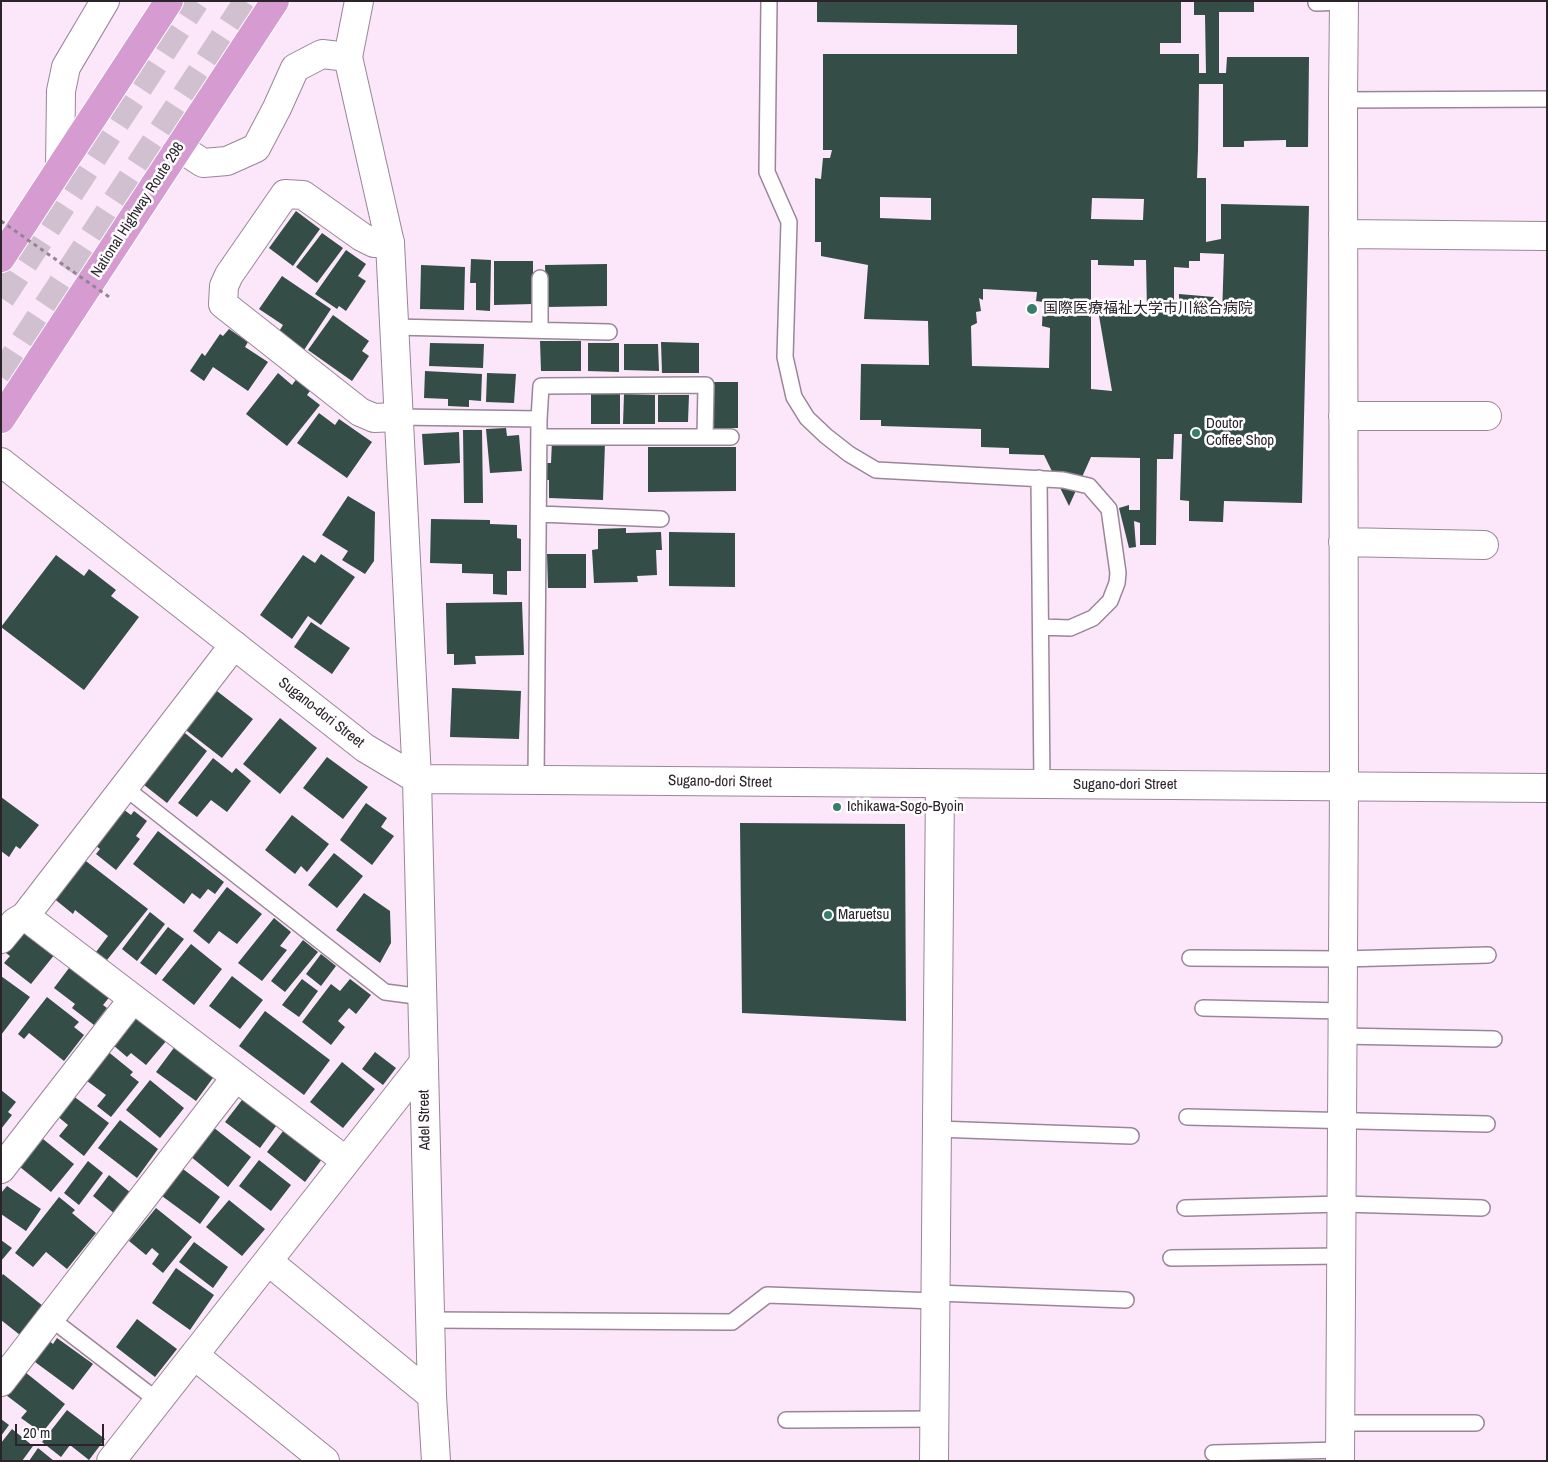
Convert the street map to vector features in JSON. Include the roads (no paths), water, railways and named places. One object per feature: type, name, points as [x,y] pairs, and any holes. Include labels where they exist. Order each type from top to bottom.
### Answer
[{"type":"highway","points":[[1,258],[169,1]]},
{"type":"highway","name":"National Highway Route 298","points":[[1,419],[275,1]]},
{"type":"street","points":[[60,168],[61,91],[66,67],[106,1]]},
{"type":"street","points":[[180,148],[203,163],[227,161],[256,148],[295,68],[322,54],[348,57],[359,1]]},
{"type":"street","points":[[1340,1456],[1344,786],[1344,2]]},
{"type":"street","name":"Adel Street","points":[[348,57],[390,243],[417,779],[432,1396],[436,1461]]},
{"type":"street","points":[[390,243],[374,243],[362,237],[303,196],[286,194],[228,276],[224,286],[222,304],[360,412],[374,418],[398,416]]},
{"type":"street","points":[[1343,234],[1547,236]]},
{"type":"street","points":[[1343,416],[1487,416]]},
{"type":"street","name":"Sugano-dori Street","points":[[1,462],[365,748],[417,779],[1547,788]]},
{"type":"street","points":[[1344,542],[1484,545]]},
{"type":"street","points":[[1,939],[15,922],[25,916],[234,645]]},
{"type":"street","points":[[934,1461],[940,784]]},
{"type":"street","points":[[25,916],[346,1162]]},
{"type":"street","points":[[1,1169],[133,999]]},
{"type":"street","points":[[118,1458],[158,1401],[424,1062]]},
{"type":"street","points":[[1,1382],[236,1077]]},
{"type":"street","points":[[268,1261],[432,1396]]},
{"type":"street","points":[[194,1355],[325,1461]]},
{"type":"lane","points":[[769,1],[768,172],[789,222],[785,357],[794,396],[807,418],[826,436],[849,454],[876,470],[1039,478],[1063,480],[1089,486],[1108,508],[1118,573],[1117,583],[1110,602],[1092,618],[1070,628],[1041,628]]},
{"type":"lane","points":[[1316,1],[1316,3],[1344,2]]},
{"type":"lane","points":[[1343,100],[1547,99]]},
{"type":"lane","points":[[540,278],[540,330]]},
{"type":"lane","points":[[394,327],[609,332]]},
{"type":"lane","points":[[536,780],[539,419],[541,386],[706,385],[705,437]]},
{"type":"lane","points":[[398,416],[539,419]]},
{"type":"lane","points":[[539,437],[731,437]]},
{"type":"lane","points":[[1039,478],[1042,785]]},
{"type":"lane","points":[[539,514],[661,519]]},
{"type":"lane","points":[[124,787],[385,992],[422,997]]},
{"type":"lane","points":[[1190,958],[1343,959],[1488,955]]},
{"type":"lane","points":[[1203,1008],[1494,1039]]},
{"type":"lane","points":[[1187,1117],[1488,1124]]},
{"type":"lane","points":[[937,1129],[1131,1136]]},
{"type":"lane","points":[[1185,1208],[1342,1204],[1482,1208]]},
{"type":"lane","points":[[1171,1258],[1342,1256]]},
{"type":"lane","points":[[430,1320],[732,1322],[767,1295],[1126,1300]]},
{"type":"lane","points":[[50,1318],[158,1401]]},
{"type":"lane","points":[[786,1420],[935,1419]]},
{"type":"lane","points":[[1341,1423],[1476,1423]]},
{"type":"lane","points":[[1213,1453],[1340,1456]]},
{"type":"tunnel","points":[[1,298],[195,1]]},
{"type":"tunnel","points":[[1,377],[248,1]]},
{"type":"place","name":"国際医療福祉大学市川総合病院","points":[[1032,309]]},
{"type":"place","name":"Doutor Coffee Shop","points":[[1196,433]]},
{"type":"place","name":"Ichikawa-Sogo-Byoin","points":[[837,807]]},
{"type":"place","name":"Maruetsu","points":[[828,915]]}]
